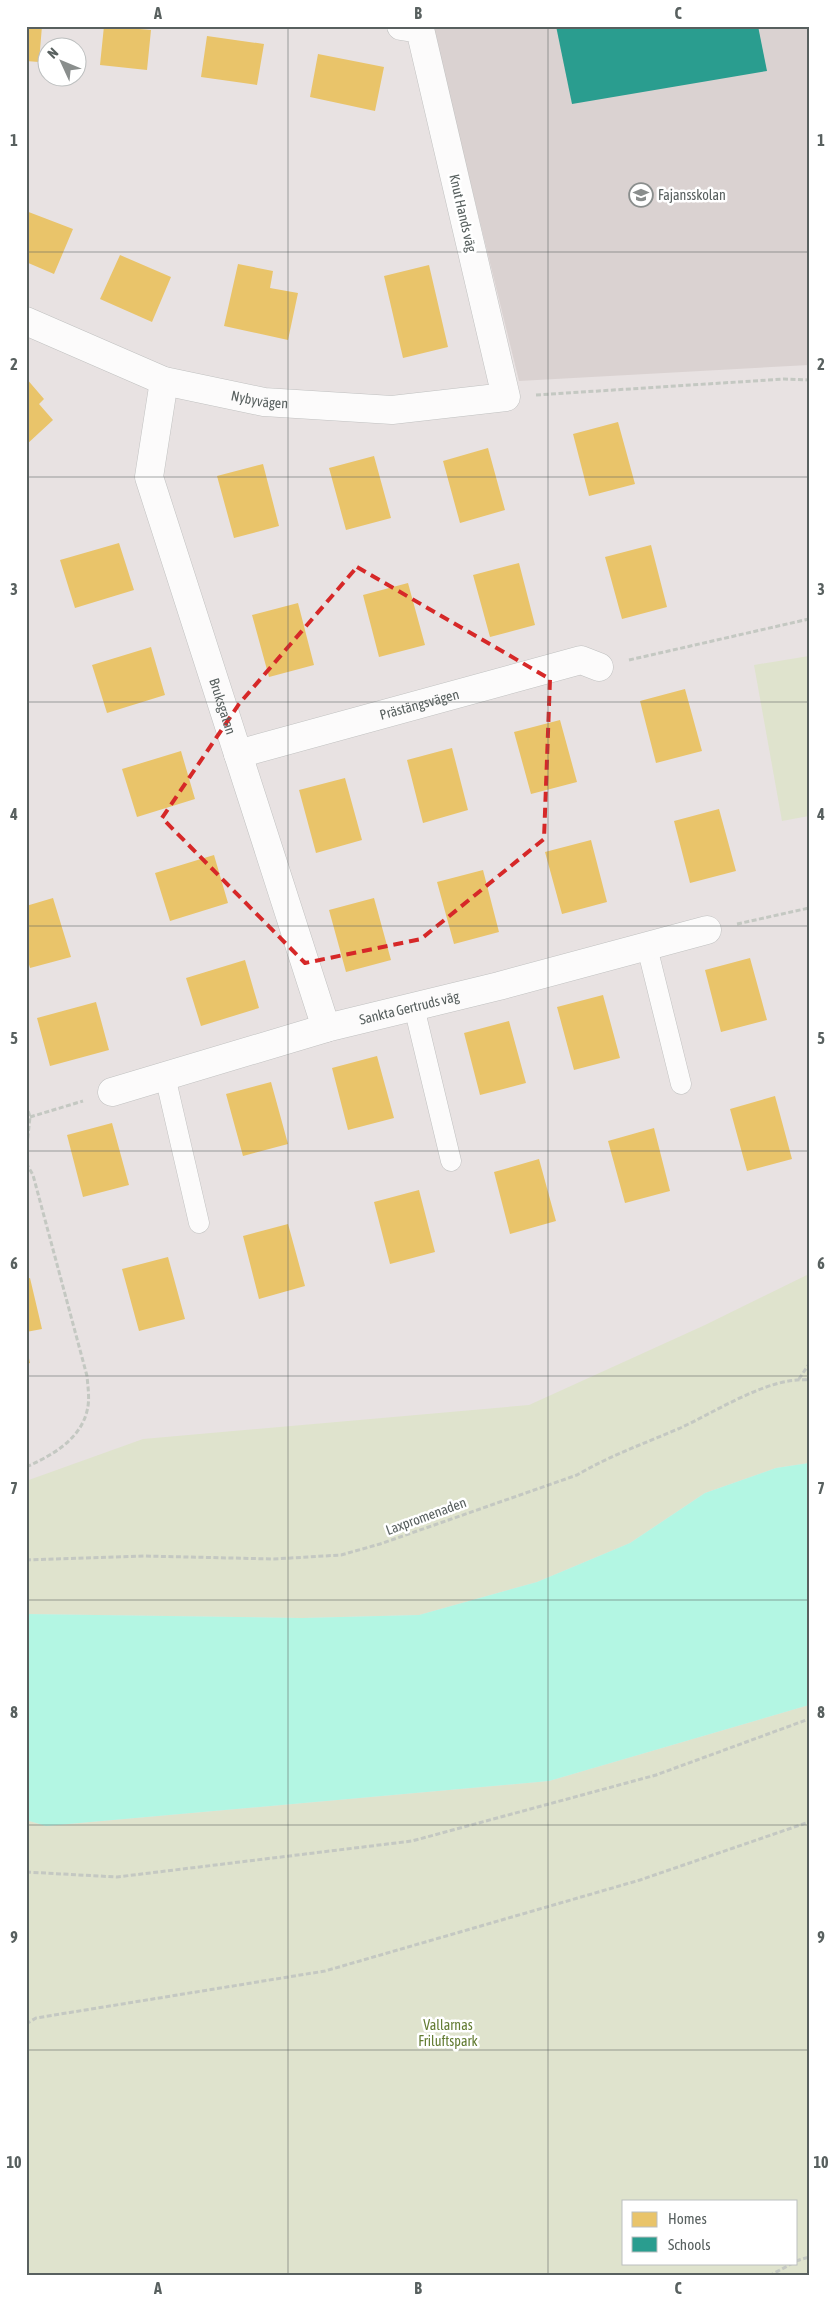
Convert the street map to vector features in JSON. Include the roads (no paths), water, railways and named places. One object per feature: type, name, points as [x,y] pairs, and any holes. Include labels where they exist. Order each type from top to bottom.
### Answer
[{"type":"street","name":"Knut Hands väg","points":[[411,28],[506,397]]},
{"type":"street","name":"Nybyvägen","points":[[26,322],[164,381],[264,402],[392,410],[506,397]]},
{"type":"street","name":"Bruksgatan","points":[[164,381],[149,477],[326,1028]]},
{"type":"street","name":"Prästängsvägen","points":[[238,754],[581,660],[599,667]]},
{"type":"street","name":"Sankta Gertruds väg","points":[[112,1092],[326,1028],[414,1007],[707,930]]},
{"type":"lane","points":[[647,947],[681,1084]]},
{"type":"lane","points":[[414,1007],[451,1161]]},
{"type":"lane","points":[[165,1076],[199,1223]]},
{"type":"place","name":"Fajansskolan","points":[[641,195]]},
{"type":"park label","name":"Vallarnas Friluftspark","points":[[448,2034]]}]
